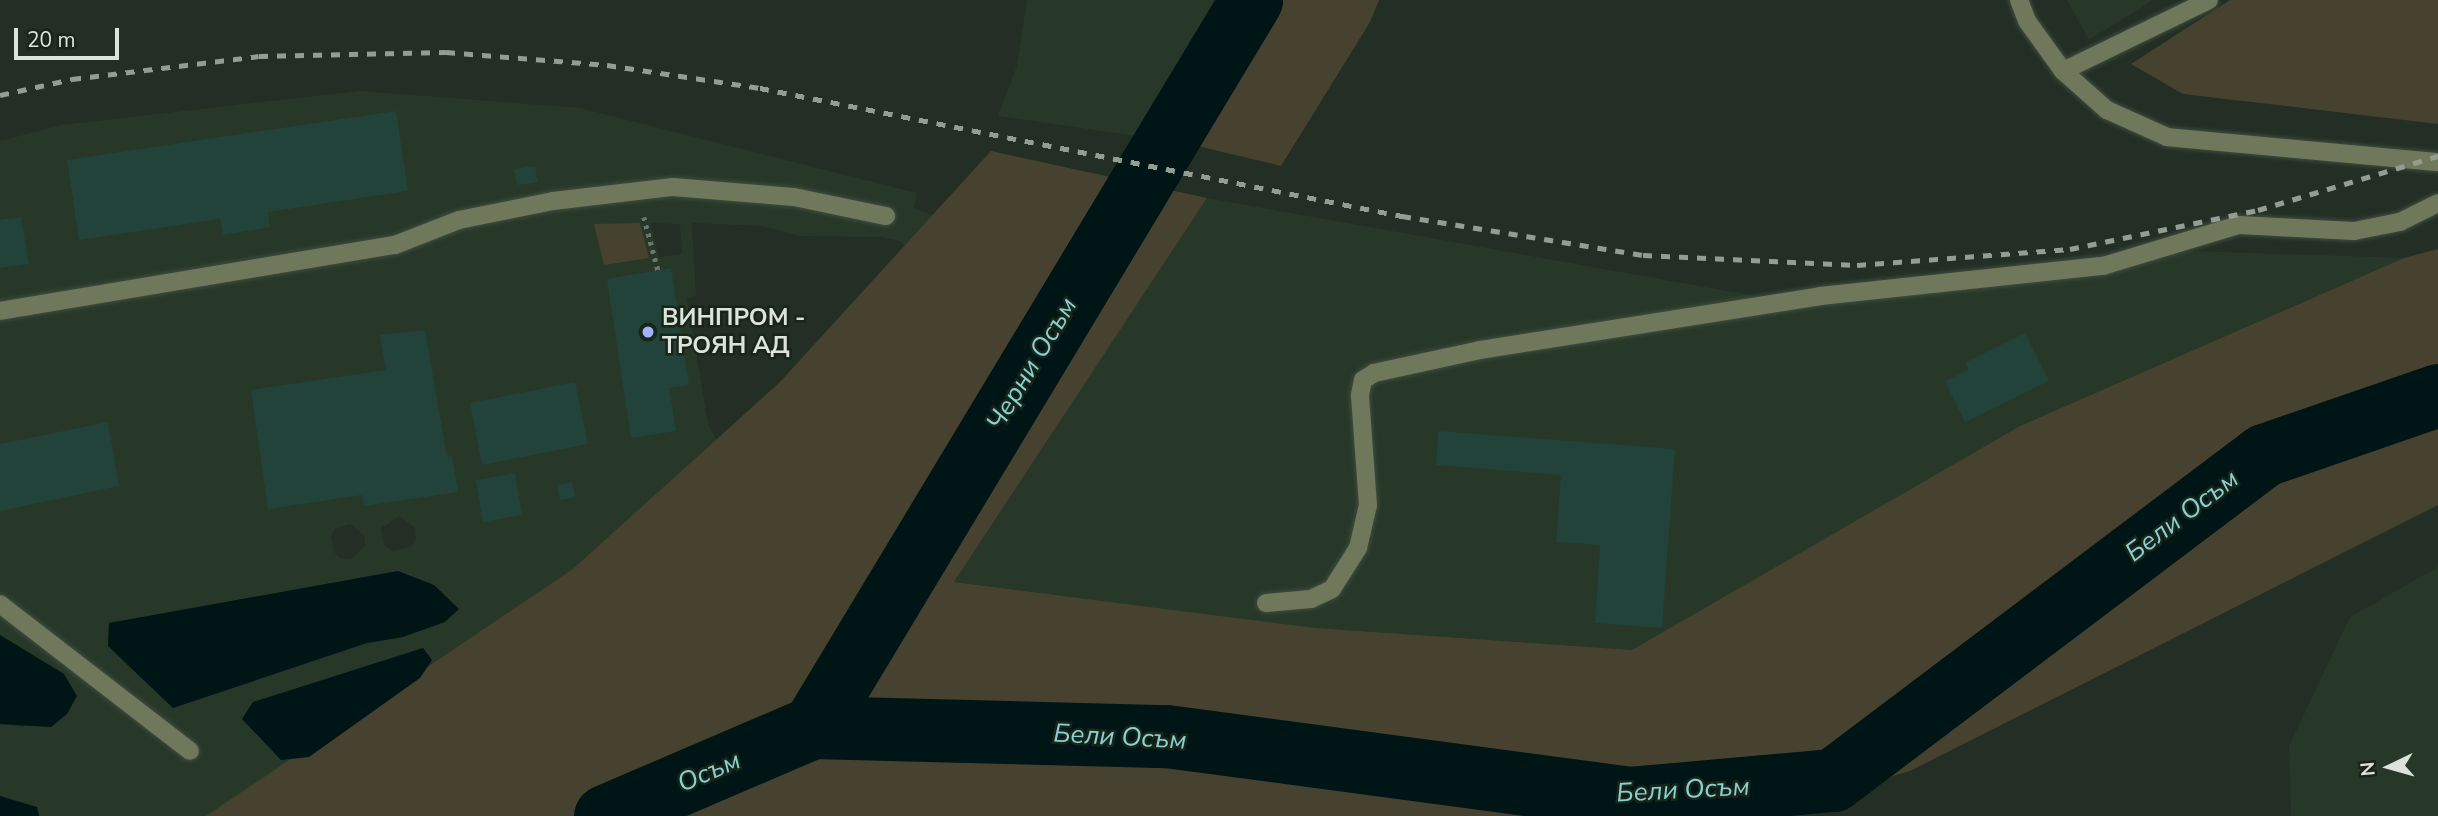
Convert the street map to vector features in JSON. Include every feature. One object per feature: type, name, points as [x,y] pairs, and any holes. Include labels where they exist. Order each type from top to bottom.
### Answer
[{"type":"street","points":[[2019,0],[2027,21],[2063,71],[2106,110],[2167,137],[2438,162]]},
{"type":"street","points":[[2063,71],[2209,0]]},
{"type":"street","points":[[0,311],[395,245],[459,220],[673,187],[794,197],[886,216]]},
{"type":"street","points":[[1266,603],[1311,599],[1332,589],[1358,548],[1368,505],[1360,395],[1363,380],[1374,373],[1480,350],[1820,296],[2103,266],[2239,225],[2354,231],[2400,222],[2438,203]]},
{"type":"street","points":[[0,604],[190,751]]},
{"type":"path","points":[[637,191],[658,270]]},
{"type":"shaded area","points":[[1027,0],[1281,0],[1185,143],[998,116],[1017,66]]},
{"type":"shaded area","points":[[1281,0],[1379,0],[1370,22],[1281,166],[1185,143]]},
{"type":"shaded area","points":[[2067,0],[2153,0],[2089,40]]},
{"type":"shaded area","points":[[2230,0],[2438,0],[2438,124],[2183,94],[2131,64]]},
{"type":"shaded area","name":"ВИНПРОМ - ТРОЯН АД","points":[[360,91],[580,108],[917,193],[914,208],[950,223],[712,480],[244,816],[39,816],[36,807],[0,796],[0,724],[23,727],[64,674],[0,635],[0,141],[62,125]],"holes":[[[650,223],[680,224],[682,254],[659,257]],[[692,223],[763,226],[799,236],[881,237],[903,242],[907,261],[721,449],[708,424],[687,299],[696,296]],[[400,516],[415,528],[416,538],[411,547],[392,551],[384,545],[381,528]],[[350,524],[365,536],[365,546],[351,559],[341,558],[334,552],[331,536],[335,529]],[[398,571],[403,637],[367,643],[173,708],[108,646],[109,623]]]},
{"type":"shaded area","points":[[991,151],[1207,198],[954,582],[1316,628],[1632,650],[2020,426],[2404,258],[2438,249],[2438,505],[1910,771],[1760,816],[206,816],[573,569],[780,382]]},
{"type":"shaded area","points":[[1207,198],[1799,304],[2191,251],[2404,258],[2020,426],[1632,650],[1316,628],[954,582]]},
{"type":"shaded area","points":[[640,223],[649,258],[604,265],[594,224]]},
{"type":"shaded area","points":[[2438,567],[2438,816],[2291,816],[2289,746],[2350,617]]},
{"type":"shaded area","points":[[398,571],[434,585],[459,609],[445,622],[403,637],[367,643],[173,708],[108,646],[109,623]]},
{"type":"shaded area","points":[[0,635],[64,674],[77,696],[67,714],[51,727],[0,724]]},
{"type":"shaded area","points":[[423,648],[432,660],[420,678],[309,757],[281,760],[242,719],[253,702]]},
{"type":"shaded area","points":[[0,796],[37,807],[39,816],[0,816]]},
{"type":"building","points":[[396,111],[408,191],[268,212],[270,227],[223,235],[220,219],[79,240],[67,160]]},
{"type":"building","points":[[535,166],[538,182],[517,185],[514,169]]},
{"type":"building","points":[[21,217],[29,264],[0,268],[0,220]]},
{"type":"building","name":"ВИНПРОМ - ТРОЯН АД","points":[[671,268],[689,385],[669,388],[676,431],[631,438],[607,279]]},
{"type":"building","points":[[425,330],[447,457],[452,456],[458,492],[364,506],[362,495],[268,509],[251,390],[386,370],[380,335]]},
{"type":"building","points":[[2025,333],[2049,381],[1965,422],[1945,381],[1969,370],[1965,363]]},
{"type":"building","points":[[575,382],[588,444],[482,465],[470,403]]},
{"type":"building","points":[[108,422],[119,486],[0,511],[0,444]]},
{"type":"building","points":[[1438,431],[1675,449],[1662,628],[1595,623],[1600,545],[1556,542],[1561,475],[1436,465]]},
{"type":"building","points":[[515,473],[522,515],[483,522],[476,480]]},
{"type":"building","points":[[572,482],[575,497],[560,500],[557,485]]},
{"type":"waterway","name":"Черни Осъм","points":[[813,727],[1251,0]]},
{"type":"waterway","name":"Бели Осъм","points":[[605,816],[813,727],[1166,736],[1630,798],[1833,780],[2264,455],[2438,395]]},
{"type":"railway","points":[[0,95],[72,79],[259,56],[446,52],[607,65],[760,88],[1402,216],[1643,255],[1857,265],[2070,249],[2258,210],[2438,156]]},
{"type":"place","name":"ВИНПРОМ - ТРОЯН АД","points":[[648,332]]},
{"type":"water label","name":"Осъм","points":[[709,772]]}]
